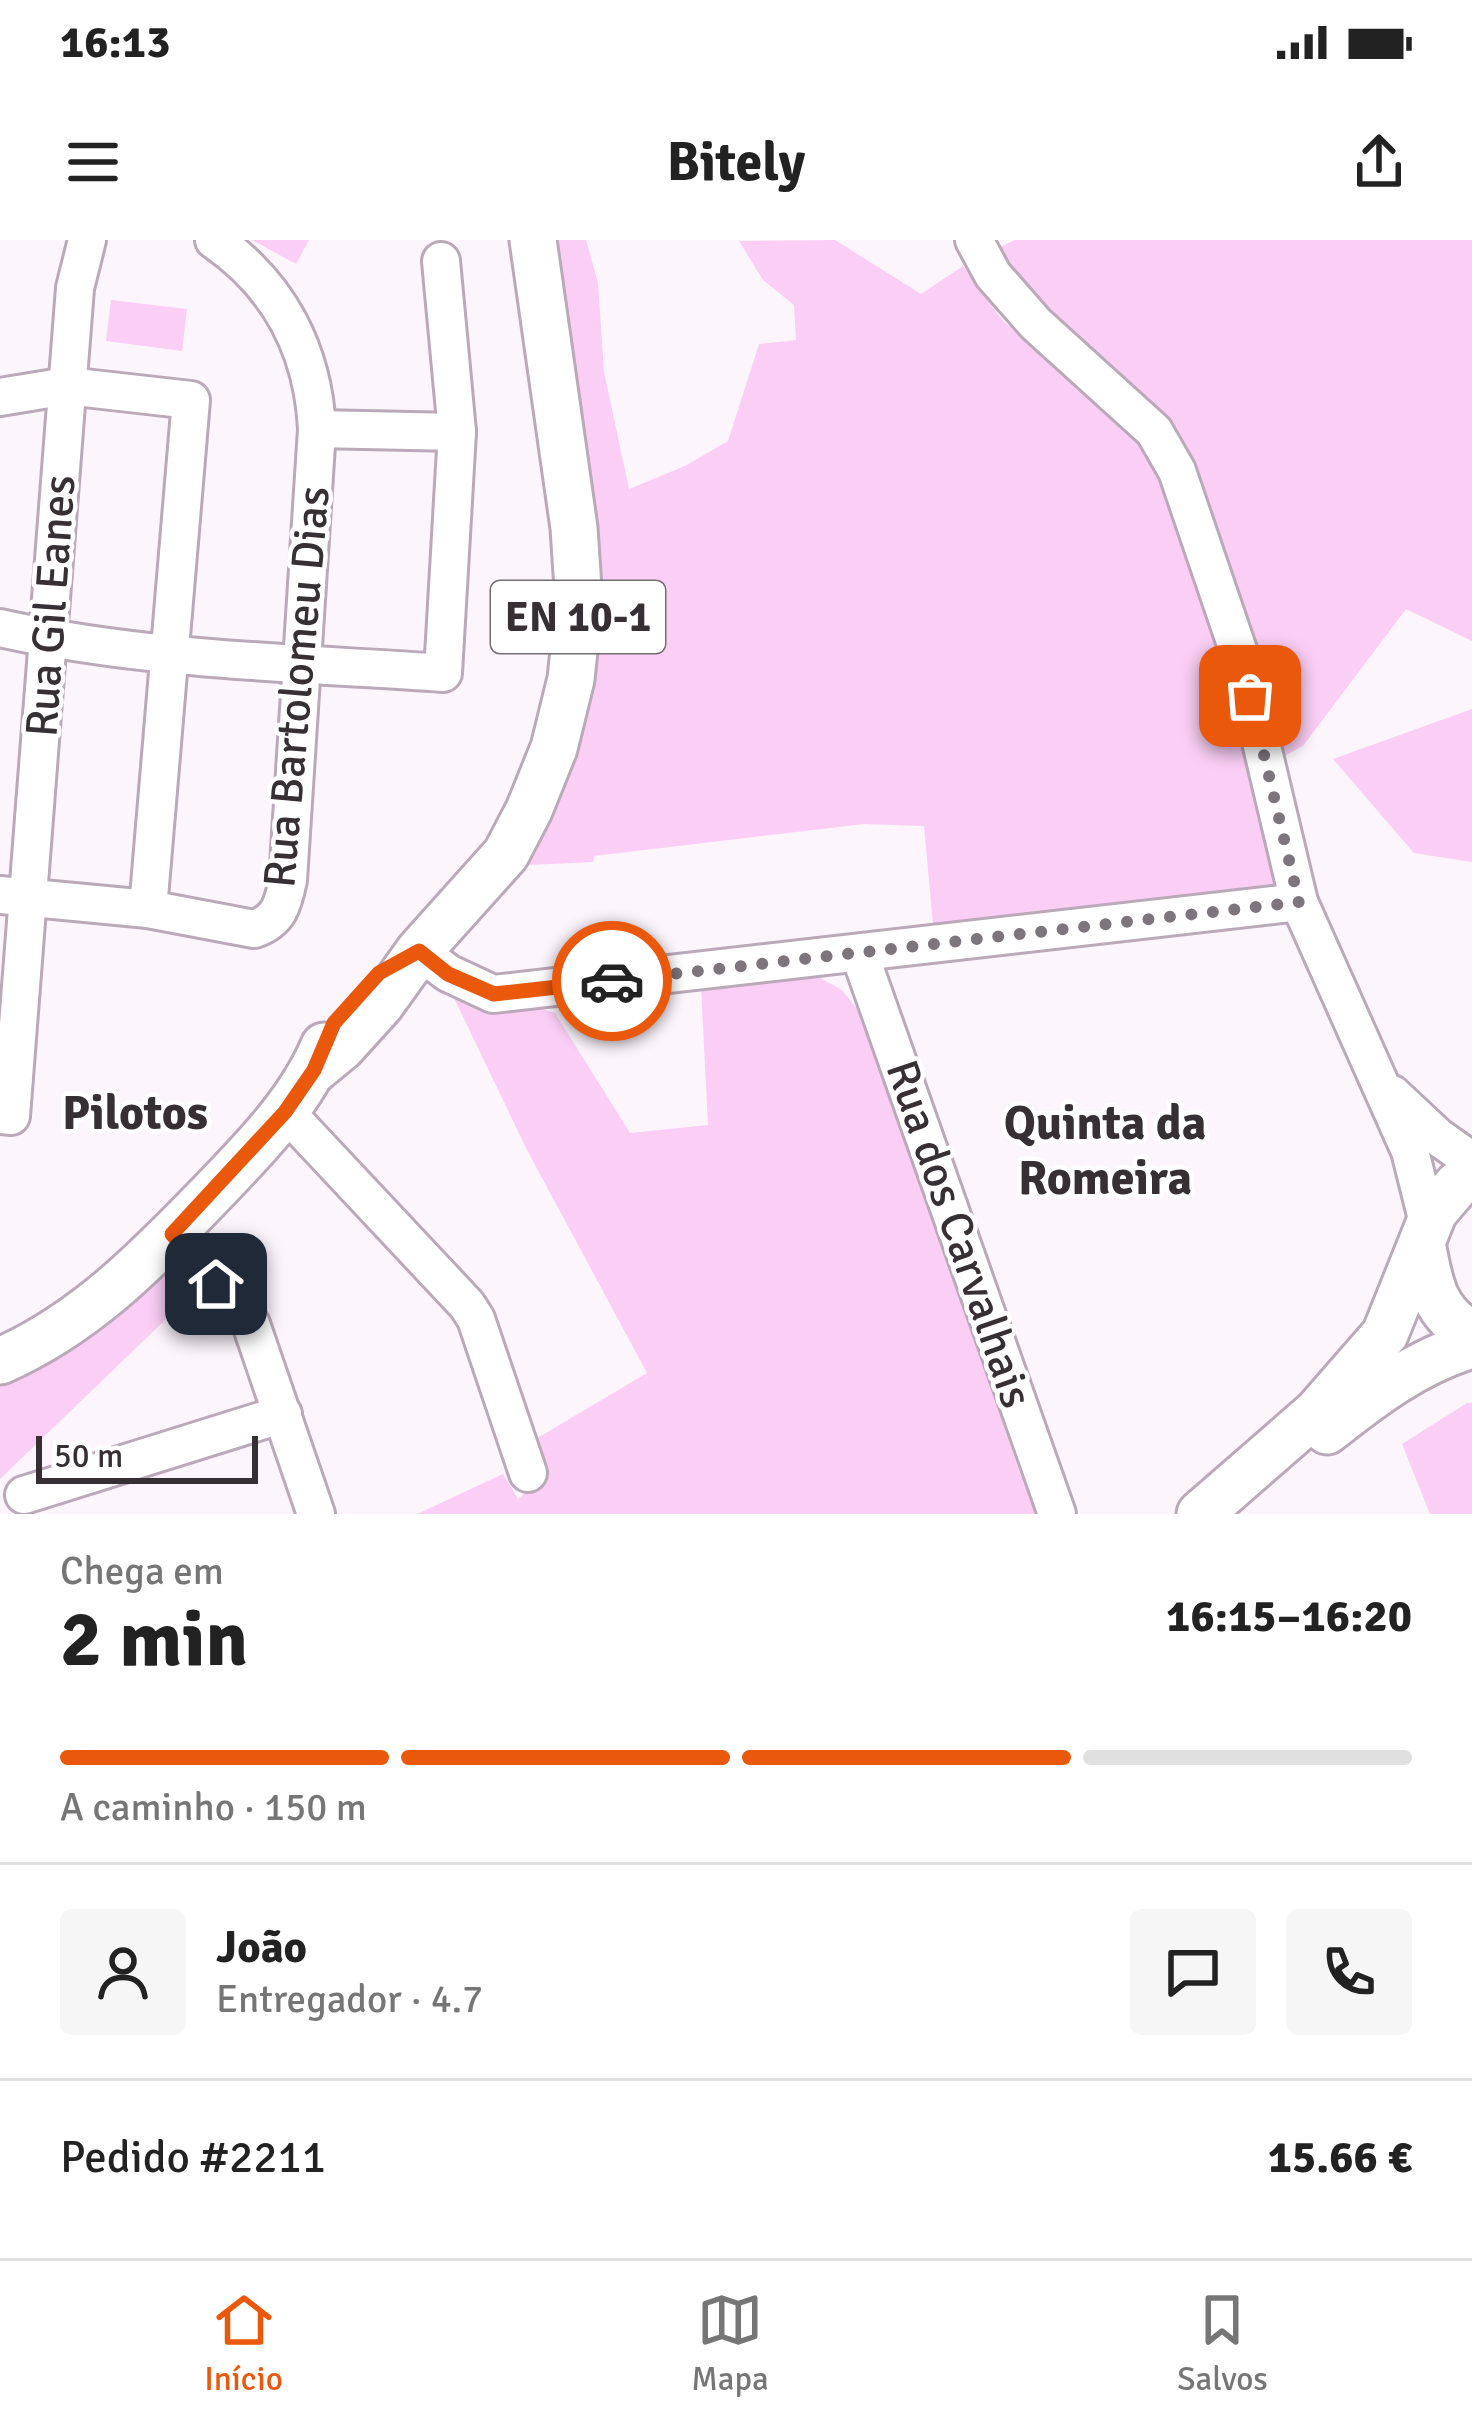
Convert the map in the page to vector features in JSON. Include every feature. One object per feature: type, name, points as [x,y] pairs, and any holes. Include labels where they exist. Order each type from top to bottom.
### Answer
[{"type":"main road","name":"EN 10-1","points":[[0,1361],[74,1320],[172,1234],[285,1112],[314,1070],[394,988],[419,951],[506,854],[529,810],[554,748],[572,679],[579,603],[574,528],[533,240]]},
{"type":"main road","points":[[1200,1514],[1317,1412],[1385,1334],[1434,1212],[1458,1184],[1472,1177]]},
{"type":"main road","points":[[1426,1238],[1432,1297],[1455,1324],[1472,1334]]},
{"type":"main road","points":[[1228,1514],[1369,1398],[1414,1370],[1472,1345]]},
{"type":"street","name":"Rua Gil Eanes","points":[[5,1116],[14,897],[49,639],[75,287],[87,240]]},
{"type":"street","name":"Rua Bartolomeu Dias","points":[[14,897],[148,909],[254,928],[277,915],[288,880],[316,395],[288,317],[249,266],[214,240]]},
{"type":"street","points":[[974,240],[993,275],[1036,324],[1154,430],[1177,471],[1241,662],[1299,902],[1410,1151],[1426,1238]]},
{"type":"street","points":[[0,628],[49,639],[167,652],[443,674],[457,432],[441,261]]},
{"type":"street","points":[[0,397],[67,386],[191,400],[148,909]]},
{"type":"street","points":[[317,429],[457,432]]},
{"type":"street","points":[[419,951],[448,974],[494,994],[1299,902]]},
{"type":"street","name":"Rua dos Carvalhais","points":[[860,955],[1057,1514]]},
{"type":"street","points":[[1377,1078],[1438,1137],[1472,1161]]},
{"type":"street","points":[[285,1112],[467,1305],[476,1319],[528,1473]]},
{"type":"street","points":[[172,1234],[251,1324],[316,1514]]},
{"type":"street","points":[[24,1495],[283,1414]]},
{"type":"shaded area","points":[[252,240],[309,240],[296,264]]},
{"type":"shaded area","points":[[552,240],[586,240],[598,283],[604,372],[629,489],[685,466],[728,441],[759,344],[796,340],[794,305],[763,280],[739,241],[835,240],[921,294],[963,266],[1002,320],[1088,391],[1157,458],[1196,551],[1282,889],[934,935],[924,826],[864,824],[594,856],[593,862],[507,866],[593,614],[595,495],[551,278]]},
{"type":"shaded area","points":[[1015,240],[1472,240],[1472,641],[1406,609],[1303,746],[1277,760],[1206,508],[989,252]]},
{"type":"shaded area","points":[[111,300],[187,309],[182,351],[106,341]]},
{"type":"shaded area","points":[[1472,709],[1472,862],[1414,853],[1333,759]]},
{"type":"shaded area","points":[[809,972],[842,990],[868,1023],[1018,1468],[1038,1514],[417,1514],[503,1474],[518,1499],[546,1476],[534,1440],[647,1373],[527,1150],[454,998],[524,1003],[555,1013],[630,1133],[708,1125],[701,987]]},
{"type":"shaded area","points":[[162,1267],[191,1295],[0,1479],[0,1384],[41,1365]]},
{"type":"shaded area","points":[[1472,1403],[1472,1514],[1430,1514],[1402,1444]]},
{"type":"way so far","points":[[612,981],[1299,902],[1250,696]]},
{"type":"district","name":"Pilotos","points":[[135,1113]]},
{"type":"district","name":"Quinta da Romeira","points":[[1105,1150]]},
{"type":"route","points":[[216,1284],[172,1234],[285,1112],[314,1070],[334,1023],[379,973],[419,951],[448,974],[494,994],[612,981]]}]
